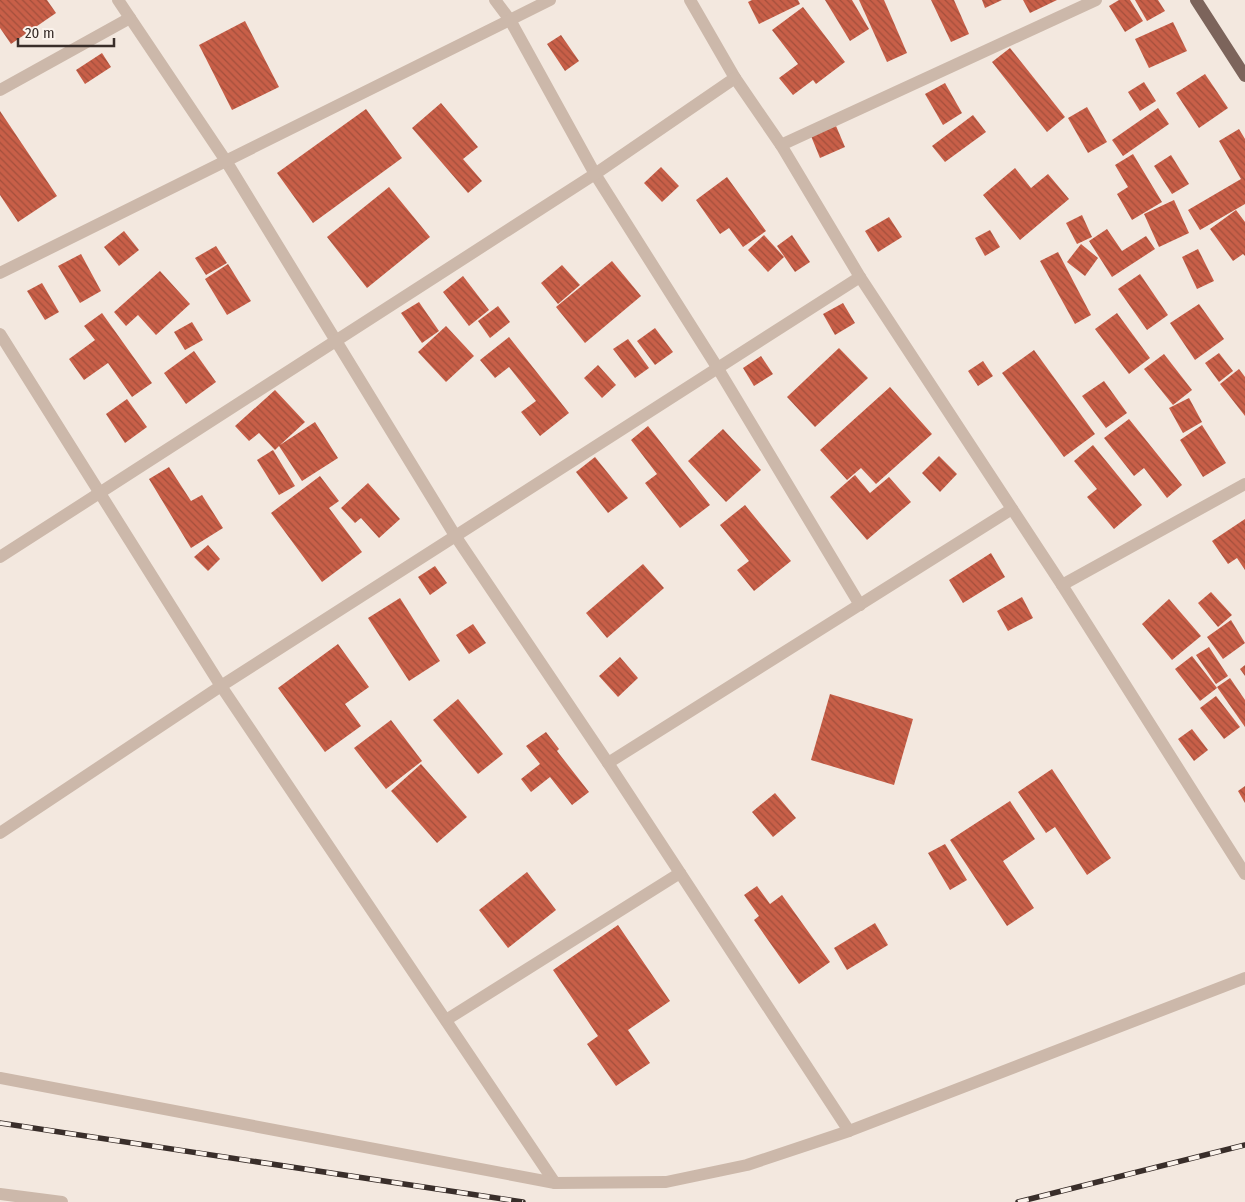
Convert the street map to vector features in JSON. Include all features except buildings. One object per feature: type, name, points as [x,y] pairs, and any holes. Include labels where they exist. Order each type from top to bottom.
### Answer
[{"type":"main road","points":[[1196,0],[1245,76]]},
{"type":"street","points":[[118,0],[226,161],[456,537],[608,763],[848,1131]]},
{"type":"street","points":[[495,0],[510,20],[595,174],[717,367],[860,604]]},
{"type":"street","points":[[0,273],[550,0]]},
{"type":"street","points":[[690,0],[735,78],[781,144],[860,277],[1062,585],[1245,874]]},
{"type":"street","points":[[781,144],[1096,0]]},
{"type":"street","points":[[0,90],[130,18]]},
{"type":"street","points":[[0,557],[99,491],[595,174],[735,78]]},
{"type":"street","points":[[0,833],[221,686],[860,277]]},
{"type":"street","points":[[0,334],[221,686],[555,1183]]},
{"type":"street","points":[[1062,585],[1245,484]]},
{"type":"street","points":[[608,763],[1012,509]]},
{"type":"street","points":[[446,1020],[680,873]]},
{"type":"street","points":[[0,1078],[555,1183],[666,1182],[747,1165],[848,1131],[1245,978]]},
{"type":"street","points":[[0,1194],[62,1202]]},
{"type":"railway","points":[[0,1123],[523,1202]]},
{"type":"railway","points":[[1018,1202],[1245,1145]]}]
